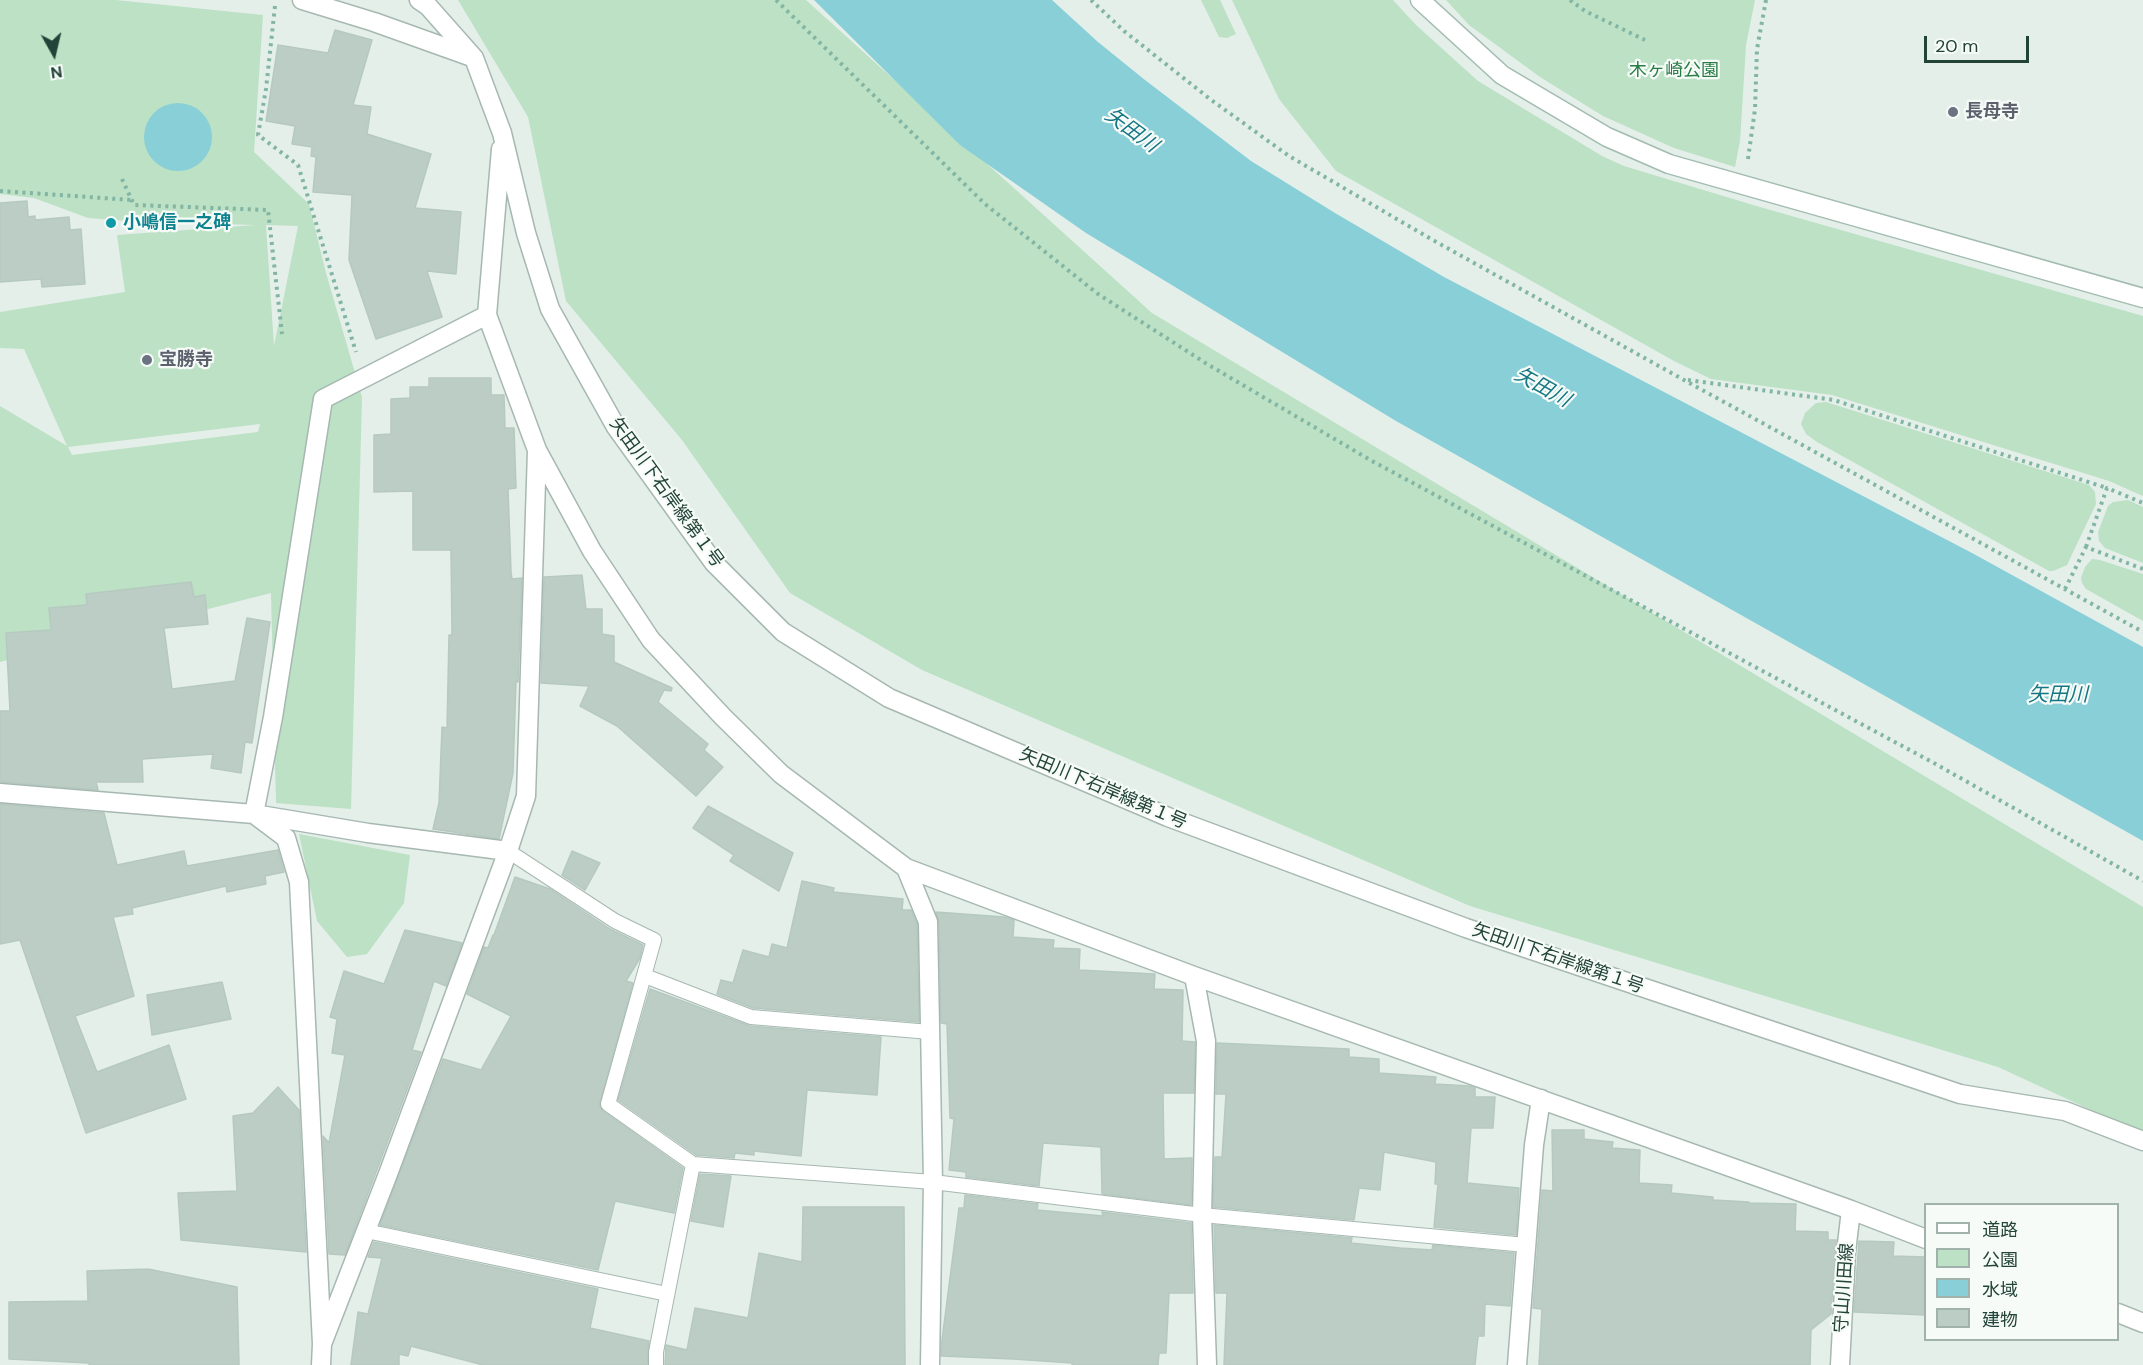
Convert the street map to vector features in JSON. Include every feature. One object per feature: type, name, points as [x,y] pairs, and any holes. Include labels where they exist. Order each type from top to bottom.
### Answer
[{"type":"street","points":[[302,0],[374,22],[474,58]]},
{"type":"street","name":"矢田川下右岸線第１号","points":[[419,0],[428,6],[474,58],[502,133],[526,233],[550,309],[615,427],[714,563],[783,632],[890,698],[1168,817],[1466,928],[1960,1094],[2065,1111],[2143,1141]]},
{"type":"street","points":[[1420,0],[1502,75],[1607,137],[1669,164],[2143,298]]},
{"type":"street","points":[[502,133],[487,315],[537,450],[592,551],[651,640],[723,717],[781,774],[906,868],[1194,976],[1851,1210],[1924,1238]]},
{"type":"street","points":[[254,814],[273,717],[323,399],[487,315]]},
{"type":"street","points":[[322,1344],[508,851],[526,796],[537,450]]},
{"type":"street","points":[[0,793],[254,814],[368,833],[508,851]]},
{"type":"street","points":[[254,814],[286,838],[299,882],[322,1344],[321,1365]]},
{"type":"street","points":[[906,868],[928,922],[933,1182],[930,1365]]},
{"type":"street","points":[[1194,976],[1206,1041],[1202,1215],[1207,1365]]},
{"type":"street","points":[[1517,1365],[1534,1145],[1541,1099]]},
{"type":"street","name":"守山川田線","points":[[1840,1365],[1846,1252],[1851,1210]]},
{"type":"street","points":[[2119,1313],[2143,1323]]},
{"type":"lane","points":[[508,851],[615,921],[654,940],[608,1104],[693,1164],[933,1182],[1202,1215],[1526,1245]]},
{"type":"lane","points":[[645,976],[751,1017],[930,1032]]},
{"type":"lane","points":[[656,1365],[656,1352],[693,1164]]},
{"type":"lane","points":[[366,1231],[667,1294]]},
{"type":"path","points":[[275,0],[266,89],[258,135],[298,165],[364,379]]},
{"type":"path","points":[[776,0],[985,204],[1098,294],[1197,358],[1372,461],[1932,762],[2143,881]]},
{"type":"path","points":[[1091,0],[1124,31],[1210,99],[1289,156],[1684,380],[2143,632]]},
{"type":"path","points":[[1570,0],[1585,11],[1645,40]]},
{"type":"path","points":[[1744,186],[1755,109],[1757,49],[1766,0]]},
{"type":"path","points":[[122,179],[134,205],[267,210],[282,334]]},
{"type":"path","points":[[0,191],[132,200]]},
{"type":"path","points":[[1684,380],[1834,400],[2107,488],[2143,503]]},
{"type":"path","points":[[2066,589],[2086,547],[2107,488]]},
{"type":"path","points":[[2086,547],[2143,569]]},
{"type":"green space","name":"宝勝寺","points":[[0,0],[116,0],[263,15],[254,152],[309,204],[326,273],[362,397],[351,809],[276,803],[271,593],[0,662],[0,406],[67,446],[24,349],[0,348],[0,312],[125,292],[117,235],[256,225],[88,218],[34,198],[0,194]],"holes":[[[266,225],[298,226],[274,346]],[[260,424],[258,432],[72,455],[68,447]]]},
{"type":"green space","points":[[458,0],[806,0],[1152,313],[2143,907],[2143,1134],[1998,1067],[1470,906],[922,670],[790,593],[682,440],[566,301],[528,117]]},
{"type":"green space","points":[[1201,0],[1220,0],[1236,34],[1227,38],[1219,37]]},
{"type":"green space","points":[[1232,0],[1393,0],[1416,25],[1478,81],[1602,156],[1624,166],[2143,316],[2143,496],[2109,481],[1832,395],[1711,379],[1674,361],[1336,171],[1279,99]]},
{"type":"green space","name":"木ヶ崎公園","points":[[1446,0],[1755,0],[1746,45],[1740,141],[1735,167],[1674,148],[1603,116],[1540,77],[1469,25]]},
{"type":"green space","points":[[1826,402],[2089,485],[2095,492],[2096,504],[2067,565],[2049,571],[1817,442],[1806,434],[1801,424],[1805,413],[1816,403]]},
{"type":"green space","points":[[2128,500],[2143,507],[2143,563],[2105,548],[2099,541],[2098,532],[2108,506],[2113,502]]},
{"type":"green space","points":[[2092,559],[2143,574],[2143,621],[2086,589],[2081,578],[2085,567]]},
{"type":"green space","points":[[299,834],[410,855],[404,903],[367,954],[347,957],[317,921]]},
{"type":"water","name":"矢田川","points":[[814,0],[1052,0],[1098,42],[1251,161],[1335,213],[1444,277],[1972,553],[2143,647],[2143,841],[1396,421],[1086,233],[960,145]]},
{"type":"water","points":[[171,103],[185,103],[197,108],[207,118],[212,137],[207,156],[197,166],[185,171],[171,171],[159,166],[149,156],[144,144],[144,130],[149,118],[159,108]]},
{"type":"building","points":[[335,30],[372,40],[353,105],[371,107],[367,134],[431,154],[415,208],[461,212],[456,274],[427,271],[442,317],[376,339],[349,260],[352,195],[313,192],[316,157],[311,156],[312,147],[292,144],[295,126],[266,121],[278,45],[328,53]]},
{"type":"building","points":[[27,201],[28,217],[35,216],[35,220],[69,217],[70,230],[81,229],[85,284],[42,287],[41,279],[0,282],[0,203]]},
{"type":"building","points":[[429,378],[491,378],[491,395],[504,395],[505,428],[514,428],[516,488],[508,489],[511,572],[512,579],[522,578],[513,773],[499,839],[433,829],[439,803],[442,727],[447,728],[449,635],[452,635],[451,550],[413,550],[413,491],[374,492],[374,435],[391,434],[391,399],[410,398],[410,387],[429,387]]},
{"type":"building","points":[[582,575],[586,609],[602,609],[602,634],[614,636],[614,662],[672,688],[671,691],[664,690],[658,702],[708,744],[704,750],[723,767],[696,796],[617,726],[580,706],[589,686],[541,683],[544,577]]},
{"type":"building","points":[[191,582],[194,597],[205,595],[208,624],[164,628],[172,689],[235,681],[247,618],[270,622],[252,743],[245,742],[241,773],[211,768],[213,754],[142,759],[143,782],[96,782],[98,790],[0,782],[0,711],[10,711],[6,633],[51,630],[49,608],[87,605],[86,594]]},
{"type":"building","points":[[0,804],[104,813],[117,865],[184,851],[187,866],[278,850],[284,872],[265,876],[266,884],[227,892],[226,886],[132,908],[133,914],[113,917],[134,996],[75,1016],[97,1072],[169,1045],[186,1099],[86,1133],[20,940],[0,944]]},
{"type":"building","points":[[708,806],[793,853],[779,891],[730,861],[734,855],[693,828]]},
{"type":"building","points":[[572,851],[600,863],[585,890],[562,875]]},
{"type":"building","points":[[515,877],[550,889],[610,929],[643,945],[640,958],[626,981],[633,983],[599,1106],[683,1168],[674,1213],[615,1201],[598,1270],[380,1225],[443,1059],[481,1070],[511,1016],[467,994],[484,947],[488,948],[494,935]]},
{"type":"building","points":[[802,881],[834,888],[833,892],[903,899],[902,910],[911,910],[917,924],[919,1022],[753,1008],[717,994],[721,980],[733,983],[743,950],[769,957],[772,944],[787,948]]},
{"type":"building","points":[[936,912],[1004,917],[1014,920],[1013,937],[1054,940],[1053,948],[1080,949],[1079,970],[1155,974],[1154,989],[1183,990],[1182,1041],[1195,1042],[1194,1093],[1163,1093],[1164,1159],[1192,1158],[1191,1205],[1102,1194],[1101,1147],[1043,1143],[1039,1186],[966,1177],[966,1172],[949,1170],[954,1119],[950,1118],[947,1024],[941,1023],[939,922]]},
{"type":"building","points":[[405,930],[462,943],[446,986],[434,981],[412,1050],[421,1052],[345,1255],[329,1254],[323,1136],[329,1143],[345,1055],[332,1053],[337,1019],[330,1017],[344,971],[384,984]]},
{"type":"building","points":[[222,982],[231,1019],[152,1035],[147,995]]},
{"type":"building","points":[[650,989],[750,1026],[881,1037],[877,1095],[807,1090],[801,1156],[754,1151],[754,1155],[735,1153],[734,1158],[696,1155],[618,1100]]},
{"type":"building","points":[[1217,1043],[1349,1049],[1349,1057],[1379,1059],[1379,1073],[1436,1077],[1435,1084],[1469,1086],[1475,1088],[1475,1097],[1495,1097],[1493,1128],[1471,1128],[1467,1183],[1519,1188],[1516,1235],[1434,1227],[1438,1184],[1435,1184],[1436,1162],[1384,1152],[1380,1190],[1359,1188],[1354,1220],[1213,1207],[1215,1157],[1222,1157],[1226,1094],[1216,1094]]},
{"type":"building","points":[[278,1087],[299,1110],[306,1252],[181,1240],[178,1193],[237,1191],[233,1116],[253,1113]]},
{"type":"building","points":[[1552,1130],[1584,1130],[1584,1139],[1613,1142],[1612,1148],[1640,1150],[1639,1183],[1672,1185],[1671,1193],[1713,1197],[1713,1200],[1796,1204],[1795,1231],[1828,1232],[1828,1240],[1836,1240],[1831,1314],[1811,1330],[1810,1365],[1539,1365],[1542,1309],[1533,1308],[1542,1190],[1553,1191]]},
{"type":"building","points":[[700,1174],[731,1176],[723,1227],[691,1221]]},
{"type":"building","points":[[965,1195],[1038,1204],[1037,1210],[1103,1216],[1102,1212],[1191,1223],[1193,1293],[1169,1293],[1166,1353],[1159,1353],[1158,1365],[1072,1365],[1072,1363],[941,1356],[959,1208],[964,1208]]},
{"type":"building","points":[[803,1207],[904,1207],[905,1365],[665,1365],[666,1345],[687,1350],[695,1308],[748,1318],[759,1253],[802,1262]]},
{"type":"building","points":[[1214,1225],[1352,1238],[1351,1243],[1400,1248],[1432,1250],[1433,1245],[1514,1253],[1510,1306],[1485,1304],[1484,1336],[1478,1336],[1475,1365],[1224,1365],[1227,1293],[1216,1293]]},
{"type":"building","points":[[1859,1241],[1894,1242],[1893,1256],[1924,1257],[1924,1315],[1854,1312]]},
{"type":"building","points":[[374,1242],[598,1289],[590,1328],[649,1341],[647,1365],[483,1365],[411,1346],[408,1356],[399,1354],[399,1365],[351,1365],[358,1312],[368,1314],[382,1258],[368,1257]]},
{"type":"building","points":[[148,1269],[237,1287],[239,1365],[89,1365],[89,1363],[9,1359],[9,1302],[88,1301],[87,1271]]},
{"type":"place","name":"長母寺","points":[[1953,112]]},
{"type":"place","name":"小嶋信一之碑","points":[[111,223]]},
{"type":"place","name":"宝勝寺","points":[[147,360]]}]
